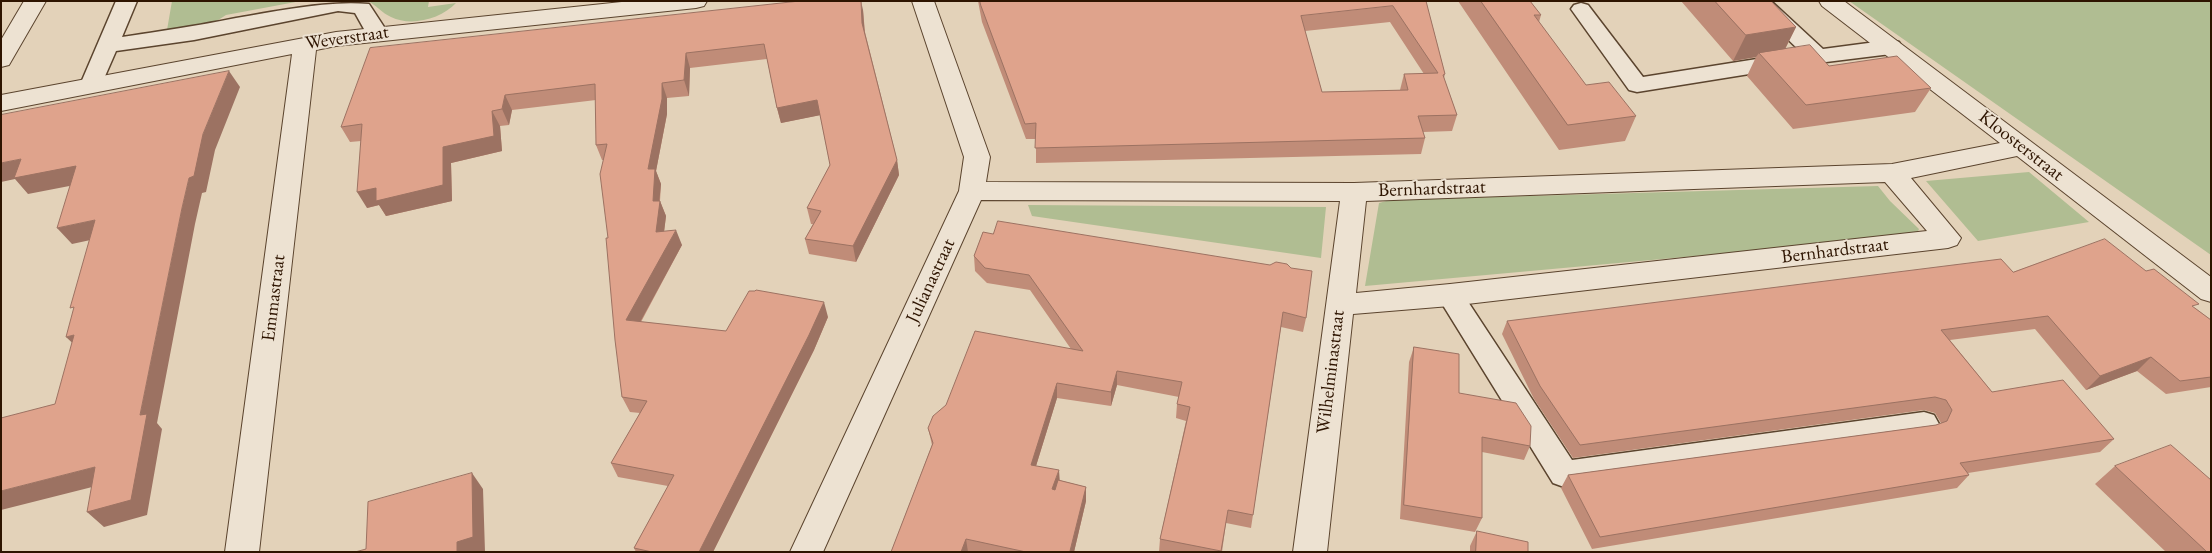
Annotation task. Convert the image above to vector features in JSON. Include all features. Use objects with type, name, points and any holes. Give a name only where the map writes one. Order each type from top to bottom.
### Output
[{"type":"street","points":[[1,60],[34,1]]},
{"type":"street","points":[[464,25],[470,1]]},
{"type":"street","name":"Weverstraat","points":[[1,103],[305,44],[377,33],[696,1]]},
{"type":"street","name":"Julianastraat","points":[[806,552],[972,191],[977,157],[923,1]]},
{"type":"street","name":"Kloosterstraat","points":[[1830,1],[2211,292]]},
{"type":"street","name":"Emmastraat","points":[[242,552],[305,44]]},
{"type":"street","name":"Bernhardstraat","points":[[972,191],[1354,192],[1892,174],[2022,147]]},
{"type":"street","name":"Bernhardstraat","points":[[1339,305],[1450,295],[1948,238],[1892,174]]},
{"type":"street","name":"Wilhelminastraat","points":[[1310,552],[1354,192]]},
{"type":"lane","points":[[91,85],[128,1]]},
{"type":"lane","points":[[1758,1],[1818,56]]},
{"type":"lane","points":[[107,46],[338,5],[362,8],[377,33]]},
{"type":"lane","points":[[1580,9],[1637,85],[1818,56],[1891,47]]},
{"type":"lane","points":[[1450,295],[1564,474],[1924,424]]},
{"type":"green space","points":[[172,1],[301,1],[226,15],[212,24],[175,31],[167,30]]},
{"type":"green space","points":[[368,1],[429,1],[428,7],[456,3],[450,9],[434,17],[425,20],[407,21],[391,17]]},
{"type":"green space","points":[[1849,1],[2211,1],[2211,255]]},
{"type":"green space","points":[[2029,172],[2089,222],[1978,241],[1926,181]]},
{"type":"green space","points":[[1878,186],[1890,201],[1919,229],[1916,236],[1365,286],[1379,203],[1390,200]]},
{"type":"green space","points":[[1028,205],[1326,207],[1321,258],[1032,216]]},
{"type":"building","points":[[800,1],[861,1],[862,23],[897,160],[853,246],[805,239],[821,211],[807,208],[830,165],[817,100],[777,108],[764,44],[686,53],[684,80],[662,83],[662,99],[648,169],[655,169],[653,201],[660,201],[656,232],[676,230],[626,320],[726,331],[749,291],[756,290],[824,302],[699,552],[652,552],[634,548],[674,475],[611,463],[647,401],[622,397],[606,238],[608,238],[600,174],[607,144],[596,145],[595,84],[505,95],[502,109],[492,111],[494,136],[443,147],[443,185],[376,201],[376,188],[357,192],[362,124],[341,127],[370,48]]},
{"type":"building","points":[[980,1],[1426,1],[1445,74],[1443,75],[1457,115],[1418,116],[1425,138],[1035,148],[1036,123],[1025,124]],"holes":[[[1393,6],[1438,73],[1404,74],[1408,90],[1322,92],[1301,16]]]},
{"type":"building","points":[[1481,1],[1530,1],[1541,15],[1534,15],[1586,85],[1609,82],[1636,116],[1568,125]]},
{"type":"building","points":[[1715,1],[1771,1],[1796,27],[1746,35]]},
{"type":"building","points":[[1810,45],[1829,66],[1897,56],[1931,88],[1806,105],[1759,53]]},
{"type":"building","points":[[229,71],[203,134],[194,176],[189,178],[182,208],[140,415],[147,414],[131,500],[87,512],[95,467],[1,491],[1,418],[55,404],[74,335],[66,337],[74,307],[70,308],[95,220],[57,228],[76,166],[14,178],[21,159],[1,163],[1,115]]},
{"type":"building","points":[[998,221],[1270,265],[1276,262],[1287,264],[1291,268],[1312,271],[1306,318],[1283,312],[1253,515],[1228,510],[1221,551],[1160,539],[1190,407],[1177,404],[1182,382],[1117,371],[1111,392],[1057,383],[1031,465],[1059,470],[1052,489],[1055,490],[1058,480],[1086,487],[1070,551],[1074,552],[1026,552],[966,539],[961,552],[891,552],[933,443],[928,428],[933,416],[946,405],[975,331],[1083,351],[1029,275],[985,268],[974,256],[983,232],[993,234]]},
{"type":"building","points":[[2105,239],[2146,271],[2154,269],[2199,304],[2192,306],[2211,320],[2211,377],[2180,381],[2151,357],[2100,376],[2048,316],[1941,330],[1992,392],[2063,380],[2114,439],[1960,463],[1969,475],[1600,537],[1568,475],[1936,425],[1947,421],[1952,410],[1946,400],[1935,397],[1580,445],[1540,386],[1507,321],[2001,259],[2013,272]]},
{"type":"building","points":[[1414,347],[1459,354],[1459,393],[1516,403],[1531,426],[1530,446],[1482,437],[1482,518],[1404,505]]},
{"type":"building","points":[[2171,445],[2211,480],[2211,552],[2207,552],[2115,466]]},
{"type":"building","points":[[472,473],[473,537],[457,542],[457,552],[355,552],[366,549],[368,502]]},
{"type":"building","points":[[1477,531],[1528,542],[1528,552],[1476,552]]}]
